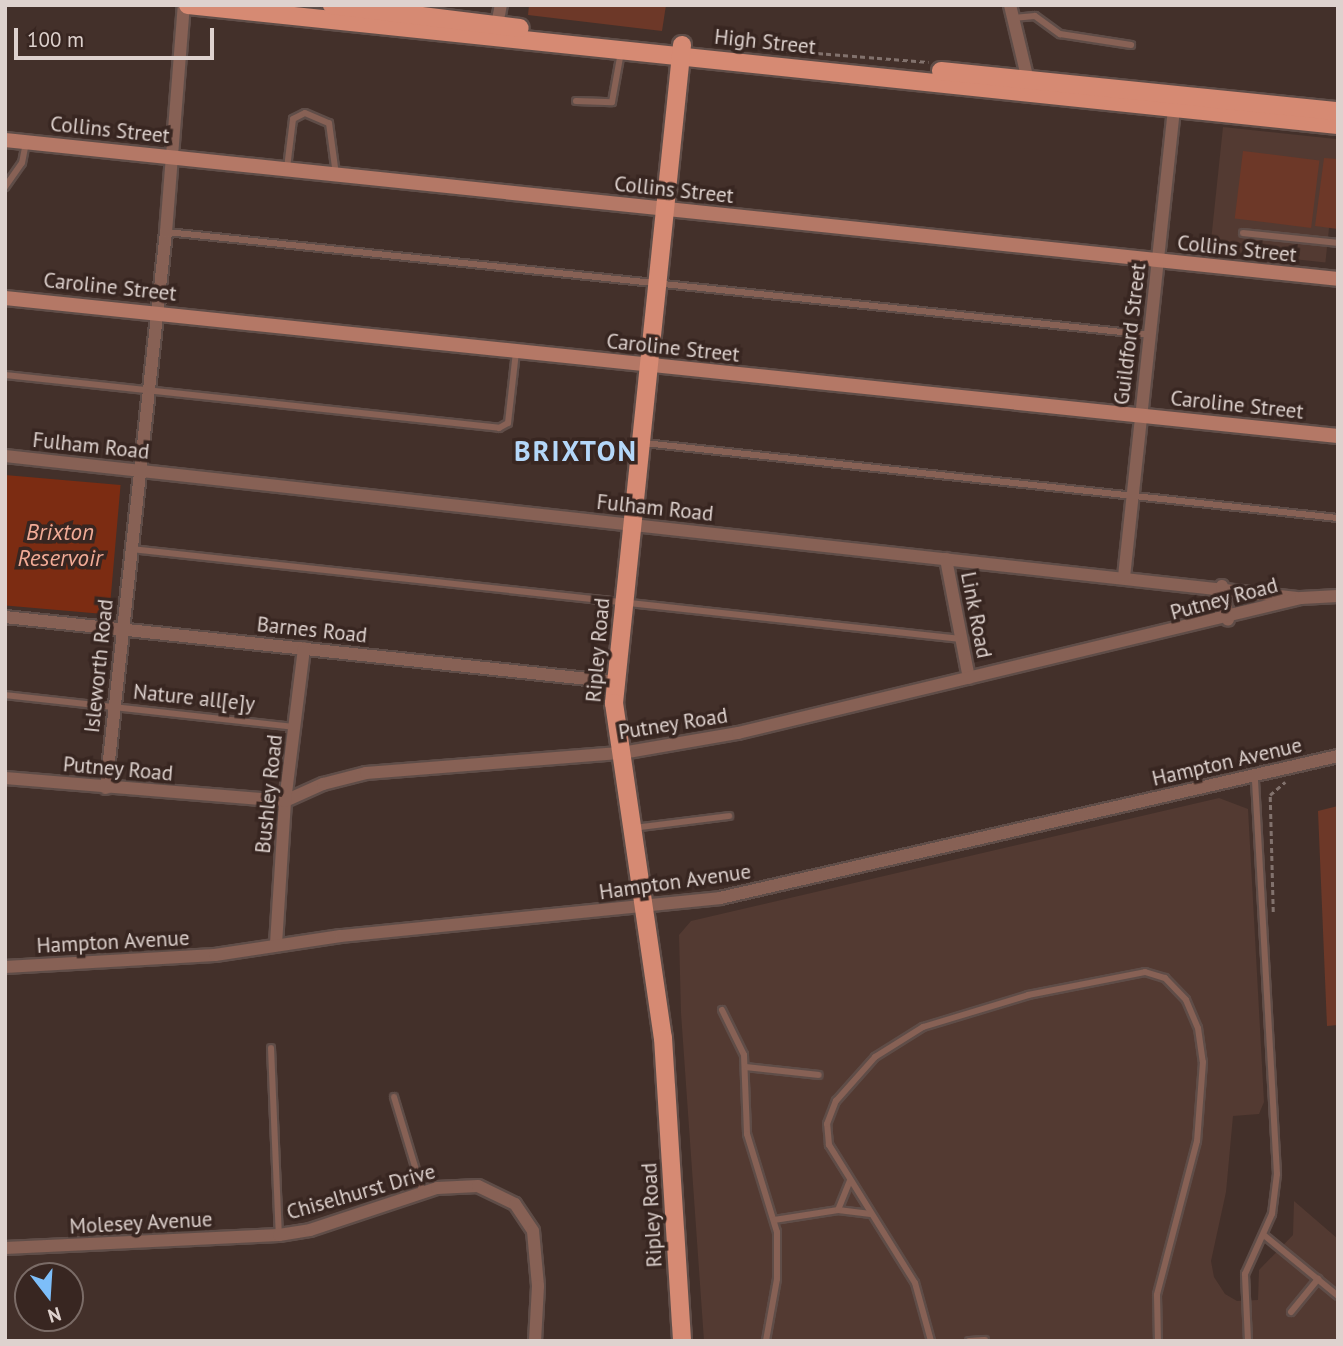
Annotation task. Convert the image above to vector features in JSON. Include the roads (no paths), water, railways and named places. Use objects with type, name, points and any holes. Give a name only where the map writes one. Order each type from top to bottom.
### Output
[{"type":"main road","name":"High Street","points":[[186,5],[621,50],[681,51]]},
{"type":"main road","name":"High Street","points":[[332,5],[681,51],[1175,102],[1338,125]]},
{"type":"main road","name":"Ripley Road","points":[[681,51],[651,367],[615,682],[615,716],[666,1062],[682,1341]]},
{"type":"main road","name":"High Street","points":[[1175,102],[1338,111]]},
{"type":"street","name":"Isleworth Road","points":[[106,788],[166,232],[186,5]]},
{"type":"street","points":[[497,25],[502,5]]},
{"type":"street","points":[[1011,11],[1029,86]]},
{"type":"street","name":"Guildford Street","points":[[1124,577],[1139,416],[1175,102]]},
{"type":"street","name":"Collins Street","points":[[5,140],[1338,279]]},
{"type":"street","name":"Caroline Street","points":[[5,298],[651,367],[1338,436]]},
{"type":"street","name":"Fulham Road","points":[[5,456],[946,559],[1222,586],[1301,598]]},
{"type":"street","name":"Link Road","points":[[946,559],[970,678]]},
{"type":"street","points":[[1222,586],[1228,619]]},
{"type":"street","name":"Putney Road","points":[[5,778],[285,801],[323,784],[366,773],[622,753],[738,733],[1228,619],[1301,598],[1338,596]]},
{"type":"street","name":"Barnes Road","points":[[5,617],[615,682]]},
{"type":"street","name":"Bushley Road","points":[[276,944],[285,801],[304,648]]},
{"type":"street","name":"Hampton Avenue","points":[[5,967],[189,958],[276,944],[643,907],[770,888],[1338,756]]},
{"type":"street","name":"Chiselhurst Drive","points":[[279,1236],[458,1184],[494,1191],[523,1213],[536,1242],[535,1341]]},
{"type":"street","name":"Molesey Avenue","points":[[5,1248],[279,1236]]},
{"type":"lane","points":[[1011,11],[1035,16],[1060,33],[1131,45]]},
{"type":"lane","points":[[576,101],[612,102],[621,50]]},
{"type":"lane","points":[[287,170],[292,119],[305,113],[329,123],[336,175]]},
{"type":"lane","points":[[5,187],[22,163],[26,142]]},
{"type":"lane","points":[[166,232],[657,287],[1150,335]]},
{"type":"lane","points":[[1243,233],[1338,243]]},
{"type":"lane","points":[[5,375],[503,427],[508,419],[516,352]]},
{"type":"lane","points":[[642,442],[1338,518]]},
{"type":"lane","points":[[131,549],[624,600],[961,639]]},
{"type":"lane","name":"Nature all[e]y","points":[[5,695],[295,727]]},
{"type":"lane","points":[[1248,1341],[1245,1274],[1265,1236],[1277,1174],[1255,776]]},
{"type":"lane","points":[[631,828],[729,816]]},
{"type":"lane","points":[[931,1341],[915,1283],[829,1145],[830,1114],[844,1088],[892,1044],[923,1027],[1028,995],[1130,973],[1156,973],[1166,978],[1186,1000],[1198,1028],[1203,1094],[1197,1141],[1159,1283],[1158,1341]]},
{"type":"lane","points":[[722,1010],[746,1067],[747,1134],[774,1220],[777,1279],[766,1341]]},
{"type":"lane","points":[[271,1048],[279,1236]]},
{"type":"lane","points":[[746,1067],[818,1075]]},
{"type":"lane","points":[[394,1097],[423,1194]]},
{"type":"lane","points":[[838,1209],[850,1181]]},
{"type":"lane","points":[[774,1220],[838,1209],[871,1214]]},
{"type":"lane","points":[[1265,1236],[1338,1296]]},
{"type":"lane","points":[[1291,1312],[1318,1279]]},
{"type":"lane","points":[[969,1341],[984,1340]]},
{"type":"water","name":"Brixton Reservoir","points":[[5,475],[121,485],[109,615],[5,605]]},
{"type":"district","name":"BRIXTON","points":[[576,451]]}]
